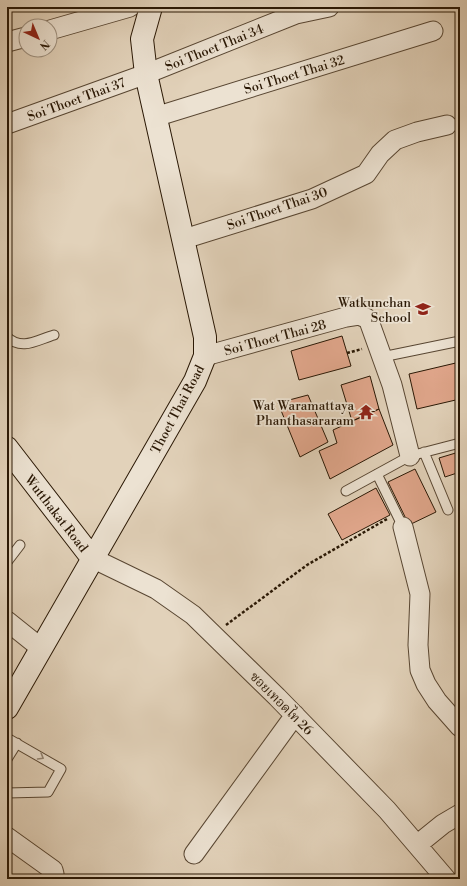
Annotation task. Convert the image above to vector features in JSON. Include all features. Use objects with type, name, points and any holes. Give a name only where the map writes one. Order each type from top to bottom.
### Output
[{"type":"main road","name":"Thoet Thai Road","points":[[7,708],[195,381],[205,356],[205,337],[146,74],[142,40],[151,7]]},
{"type":"main road","name":"Wutthakat Road","points":[[7,448],[92,558]]},
{"type":"street","points":[[58,28],[130,7]]},
{"type":"street","name":"Soi Thoet Thai 34","points":[[146,74],[296,14],[329,7]]},
{"type":"street","name":"Soi Thoet Thai 32","points":[[155,117],[434,31]]},
{"type":"street","points":[[7,42],[18,39]]},
{"type":"street","name":"Soi Thoet Thai 37","points":[[7,124],[146,74]]},
{"type":"street","name":"Soi Thoet Thai 30","points":[[184,239],[312,200],[366,174],[380,154],[395,140],[417,132],[447,125]]},
{"type":"street","name":"Soi Thoet Thai 28","points":[[205,356],[233,347],[359,315],[366,318],[382,357],[417,454]]},
{"type":"street","points":[[400,520],[420,594],[418,645],[420,670],[426,684],[460,727]]},
{"type":"street","name":"ซอยเทอดไท 26","points":[[92,558],[156,589],[193,615],[295,715],[387,810],[446,879]]},
{"type":"street","points":[[7,621],[42,649]]},
{"type":"street","points":[[194,854],[295,715]]},
{"type":"street","points":[[417,845],[443,824],[460,814]]},
{"type":"street","points":[[7,837],[53,870],[54,874],[51,879]]},
{"type":"lane","points":[[7,337],[13,343],[22,345],[54,335]]},
{"type":"lane","points":[[382,357],[460,340]]},
{"type":"lane","points":[[346,491],[417,454],[460,443]]},
{"type":"lane","points":[[417,454],[448,510]]},
{"type":"lane","points":[[377,474],[400,520]]},
{"type":"lane","points":[[7,562],[20,545]]},
{"type":"lane","points":[[7,738],[61,769],[48,792],[7,793]]},
{"type":"lane","points":[[7,759],[17,743]]},
{"type":"path","points":[[213,634],[307,565],[400,520]]},
{"type":"building","points":[[342,336],[351,366],[299,380],[291,351]]},
{"type":"building","points":[[460,362],[460,399],[417,409],[409,374]]},
{"type":"building","points":[[370,376],[379,409],[352,421],[341,385]]},
{"type":"building","points":[[308,395],[328,442],[300,457],[278,403]]},
{"type":"building","points":[[379,409],[393,445],[330,479],[319,451],[337,443],[333,430]]},
{"type":"building","points":[[459,452],[460,472],[445,477],[439,458]]},
{"type":"building","points":[[415,469],[436,512],[409,525],[388,482]]},
{"type":"building","points":[[376,488],[390,515],[342,540],[328,514]]},
{"type":"place","name":"Watkunchan School","points":[[423,309]]},
{"type":"place","name":"Wat Waramattaya Phanthasararam","points":[[366,412]]}]
